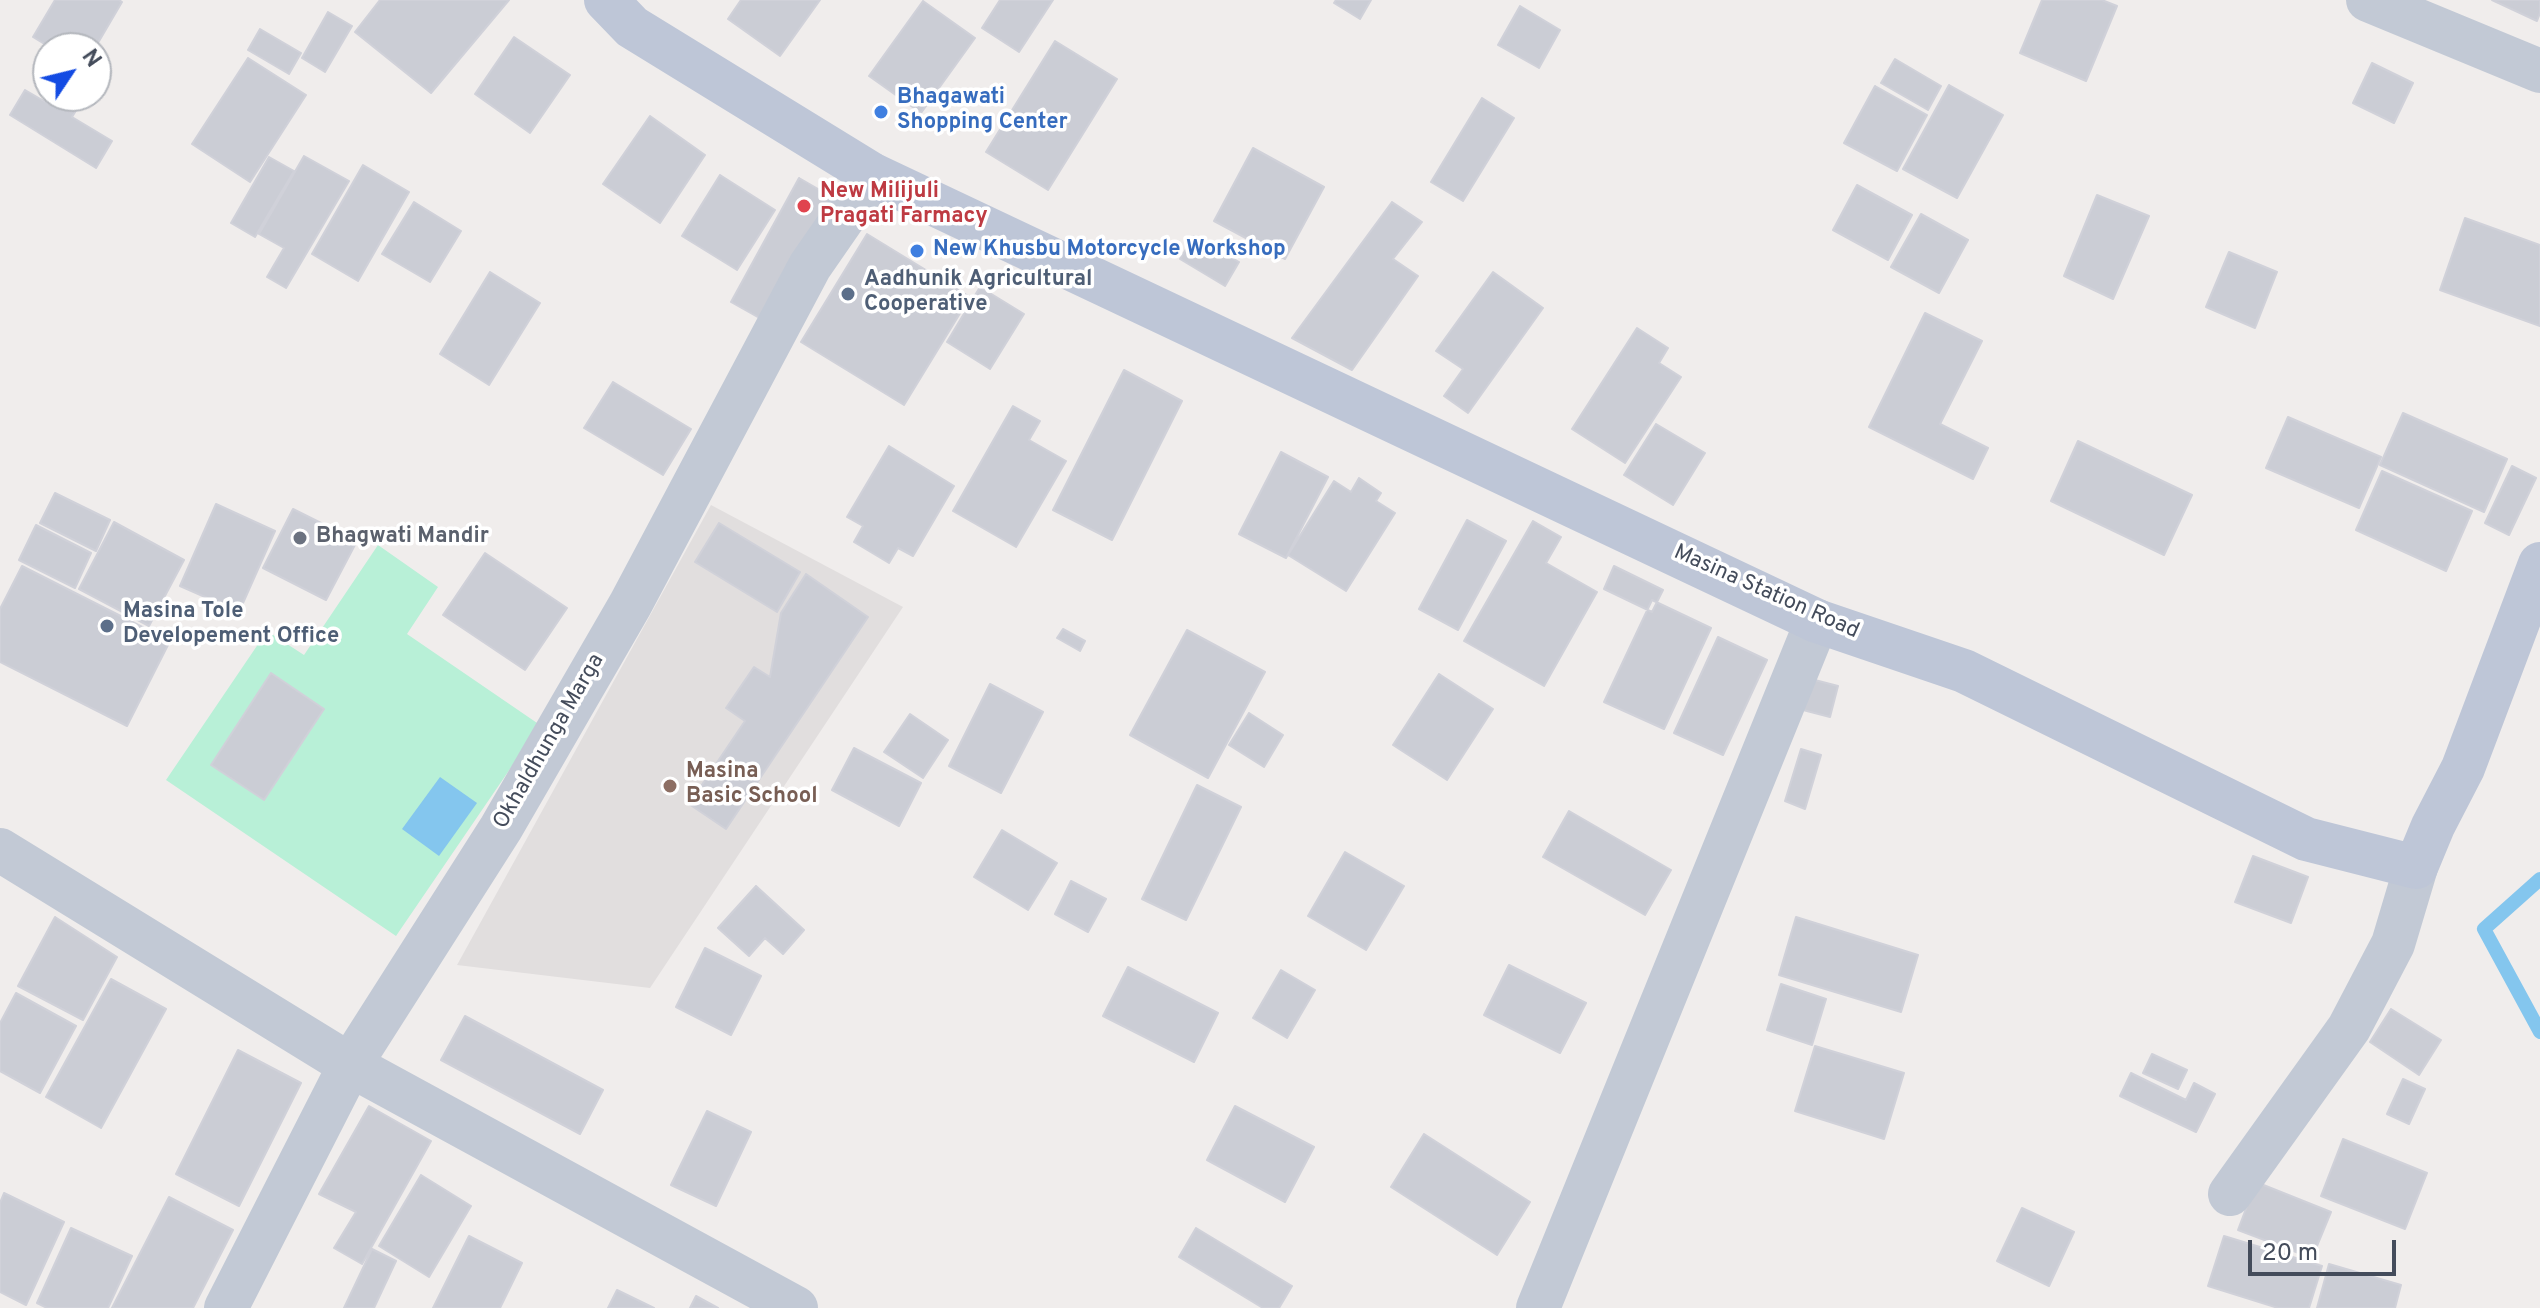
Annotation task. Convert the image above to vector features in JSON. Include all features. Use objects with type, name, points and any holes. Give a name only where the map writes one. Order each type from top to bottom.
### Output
[{"type":"street","name":"Masina Station Road","points":[[606,0],[632,27],[873,175],[1817,621],[1964,671],[2306,839],[2416,867]]},
{"type":"street","points":[[2368,0],[2540,71]]},
{"type":"street","name":"Okhaldhunga Marga","points":[[226,1308],[350,1065],[501,828],[630,605],[810,266],[873,175]]},
{"type":"street","points":[[2230,1194],[2349,1028],[2393,944],[2416,867],[2463,768],[2540,564]]},
{"type":"street","points":[[1538,1308],[1817,621]]},
{"type":"street","points":[[0,850],[350,1065],[796,1308]]},
{"type":"shaded area","name":"Masina Basic School","points":[[711,505],[903,607],[650,988],[457,965]]},
{"type":"green space","points":[[378,545],[438,587],[407,634],[540,725],[396,936],[166,780],[267,631],[304,655]]},
{"type":"water","points":[[440,777],[477,803],[439,856],[402,829]]},
{"type":"building","points":[[55,0],[122,2],[104,32],[36,32]]},
{"type":"building","points":[[380,0],[509,0],[431,93],[355,32]]},
{"type":"building","points":[[741,0],[820,0],[780,56],[728,19]]},
{"type":"building","points":[[1000,0],[1053,0],[1019,52],[982,28]]},
{"type":"building","points":[[1336,0],[1371,0],[1360,19],[1334,3]]},
{"type":"building","points":[[2042,0],[2102,0],[2117,6],[2086,81],[2020,53]]},
{"type":"building","points":[[2492,0],[2540,0],[2540,13],[2537,21]]},
{"type":"building","points":[[923,1],[975,38],[921,113],[869,76]]},
{"type":"building","points":[[1520,6],[1560,30],[1539,68],[1498,45]]},
{"type":"building","points":[[328,12],[352,26],[325,72],[302,58]]},
{"type":"building","points":[[260,29],[301,53],[289,74],[248,50]]},
{"type":"building","points":[[514,37],[570,75],[530,133],[475,94]]},
{"type":"building","points":[[1055,41],[1117,79],[1048,190],[986,152]]},
{"type":"building","points":[[248,58],[306,95],[250,182],[192,144]]},
{"type":"building","points":[[1895,59],[1941,86],[1928,110],[1881,83]]},
{"type":"building","points":[[2372,63],[2413,83],[2394,123],[2353,103]]},
{"type":"building","points":[[1949,85],[2003,115],[1957,198],[1903,169]]},
{"type":"building","points":[[1875,86],[1927,115],[1897,171],[1844,143]]},
{"type":"building","points":[[25,90],[32,94],[32,112],[75,112],[72,117],[112,141],[96,168],[10,115]]},
{"type":"building","points":[[1482,98],[1514,118],[1463,201],[1431,182]]},
{"type":"building","points":[[650,116],[705,155],[660,223],[603,184]]},
{"type":"building","points":[[1253,148],[1324,187],[1285,259],[1214,221]]},
{"type":"building","points":[[304,156],[349,181],[286,288],[267,277],[284,248],[259,234]]},
{"type":"building","points":[[269,157],[294,171],[255,237],[231,223]]},
{"type":"building","points":[[363,165],[409,192],[358,281],[312,254]]},
{"type":"building","points":[[720,175],[775,210],[737,270],[682,236]]},
{"type":"building","points":[[799,178],[832,197],[763,320],[731,302]]},
{"type":"building","points":[[1857,185],[1912,215],[1888,260],[1833,230]]},
{"type":"building","points":[[2097,195],[2149,216],[2113,299],[2064,276]]},
{"type":"building","points":[[414,202],[461,231],[430,282],[382,254]]},
{"type":"building","points":[[1392,202],[1422,222],[1393,259],[1418,276],[1352,370],[1292,338]]},
{"type":"building","points":[[1921,214],[1968,240],[1939,293],[1891,267]]},
{"type":"building","points":[[2465,218],[2540,245],[2540,326],[2440,290]]},
{"type":"building","points":[[867,234],[970,297],[904,405],[801,342]]},
{"type":"building","points":[[1194,236],[1239,262],[1225,286],[1180,259]]},
{"type":"building","points":[[2229,252],[2277,272],[2255,328],[2206,307]]},
{"type":"building","points":[[490,272],[540,303],[489,385],[440,354]]},
{"type":"building","points":[[1493,272],[1543,308],[1468,413],[1444,396],[1463,369],[1436,351]]},
{"type":"building","points":[[980,287],[1024,314],[990,369],[947,342]]},
{"type":"building","points":[[1925,313],[1982,341],[1940,424],[1988,448],[1973,479],[1869,427]]},
{"type":"building","points":[[1637,328],[1668,348],[1659,363],[1681,377],[1625,463],[1572,429]]},
{"type":"building","points":[[1124,370],[1182,401],[1112,540],[1053,510]]},
{"type":"building","points":[[613,382],[691,429],[663,475],[584,428]]},
{"type":"building","points":[[1013,406],[1040,421],[1029,440],[1066,461],[1016,547],[953,511]]},
{"type":"building","points":[[2403,413],[2507,459],[2484,512],[2380,465]]},
{"type":"building","points":[[2288,417],[2381,457],[2359,508],[2266,468]]},
{"type":"building","points":[[1656,424],[1705,453],[1673,505],[1624,475]]},
{"type":"building","points":[[2078,441],[2192,495],[2164,555],[2051,501]]},
{"type":"building","points":[[889,446],[954,486],[913,556],[898,548],[889,563],[854,542],[863,526],[847,517]]},
{"type":"building","points":[[1281,452],[1328,477],[1286,558],[1239,534]]},
{"type":"building","points":[[2512,466],[2536,478],[2509,535],[2485,523]]},
{"type":"building","points":[[2382,471],[2472,511],[2446,571],[2356,530]]},
{"type":"building","points":[[1359,478],[1381,493],[1376,501],[1395,513],[1346,591],[1288,555],[1334,481],[1351,492]]},
{"type":"building","points":[[55,493],[110,520],[96,551],[40,523]]},
{"type":"building","points":[[216,504],[275,531],[239,612],[180,586]]},
{"type":"building","points":[[293,509],[357,541],[326,600],[263,568]]},
{"type":"building","points":[[1467,520],[1506,541],[1458,630],[1419,609]]},
{"type":"building","points":[[1533,521],[1561,537],[1546,563],[1597,592],[1544,686],[1464,641]]},
{"type":"building","points":[[114,522],[184,560],[149,626],[79,589]]},
{"type":"building","points":[[719,523],[800,572],[777,612],[695,562]]},
{"type":"building","points":[[36,525],[91,553],[75,588],[19,560]]},
{"type":"building","points":[[485,553],[567,608],[525,670],[443,615]]},
{"type":"building","points":[[22,566],[170,641],[127,726],[0,662],[0,609]]},
{"type":"building","points":[[1614,566],[1663,590],[1652,612],[1604,589]]},
{"type":"building","points":[[806,574],[868,617],[726,829],[689,804],[745,721],[726,708],[754,667],[770,677],[781,613]]},
{"type":"building","points":[[1652,600],[1711,628],[1664,729],[1604,702]]},
{"type":"building","points":[[1063,629],[1085,641],[1080,651],[1057,638]]},
{"type":"building","points":[[1187,630],[1265,672],[1208,778],[1130,735]]},
{"type":"building","points":[[1718,637],[1767,660],[1723,755],[1674,733]]},
{"type":"building","points":[[271,673],[324,709],[264,800],[211,765]]},
{"type":"building","points":[[1439,674],[1493,709],[1447,780],[1393,745]]},
{"type":"building","points":[[1811,679],[1838,686],[1830,717],[1803,710]]},
{"type":"building","points":[[990,684],[1043,712],[1001,793],[949,766]]},
{"type":"building","points":[[1249,713],[1283,735],[1264,767],[1229,745]]},
{"type":"building","points":[[910,714],[948,740],[923,778],[884,752]]},
{"type":"building","points":[[854,748],[921,783],[899,826],[832,790]]},
{"type":"building","points":[[1801,749],[1821,755],[1805,809],[1785,801]]},
{"type":"building","points":[[1197,785],[1241,807],[1186,920],[1142,899]]},
{"type":"building","points":[[1569,811],[1671,870],[1645,915],[1543,857]]},
{"type":"building","points":[[1002,830],[1057,863],[1028,910],[974,877]]},
{"type":"building","points":[[1345,852],[1404,886],[1366,950],[1308,916]]},
{"type":"building","points":[[2253,856],[2308,877],[2291,923],[2235,902]]},
{"type":"building","points":[[1071,881],[1106,899],[1088,932],[1055,914]]},
{"type":"building","points":[[756,886],[804,930],[783,954],[765,938],[749,956],[718,928]]},
{"type":"building","points":[[55,917],[117,957],[83,1020],[18,986]]},
{"type":"building","points":[[1796,917],[1918,955],[1901,1012],[1779,975]]},
{"type":"building","points":[[705,948],[761,976],[731,1035],[676,1007]]},
{"type":"building","points":[[1509,965],[1586,1003],[1560,1053],[1484,1015]]},
{"type":"building","points":[[1128,967],[1218,1013],[1194,1062],[1103,1016]]},
{"type":"building","points":[[1281,970],[1315,990],[1287,1038],[1253,1018]]},
{"type":"building","points":[[111,979],[166,1009],[101,1128],[46,1097]]},
{"type":"building","points":[[1781,984],[1826,999],[1812,1045],[1767,1030]]},
{"type":"building","points":[[16,993],[76,1026],[40,1093],[0,1071],[0,1023]]},
{"type":"building","points":[[2391,1009],[2441,1040],[2419,1075],[2370,1042]]},
{"type":"building","points":[[465,1016],[603,1090],[580,1134],[441,1060]]},
{"type":"building","points":[[1815,1046],[1904,1073],[1884,1139],[1795,1111]]},
{"type":"building","points":[[238,1050],[301,1083],[239,1206],[176,1174]]},
{"type":"building","points":[[2152,1054],[2187,1070],[2178,1089],[2143,1073]]},
{"type":"building","points":[[2131,1073],[2186,1100],[2194,1083],[2215,1094],[2196,1132],[2120,1096]]},
{"type":"building","points":[[2403,1079],[2425,1089],[2409,1124],[2387,1114]]},
{"type":"building","points":[[369,1106],[431,1141],[362,1264],[334,1248],[356,1212],[319,1194]]},
{"type":"building","points":[[1235,1106],[1314,1147],[1285,1202],[1207,1160]]},
{"type":"building","points":[[707,1111],[751,1132],[716,1206],[671,1185]]},
{"type":"building","points":[[1424,1134],[1530,1202],[1497,1255],[1391,1187]]},
{"type":"building","points":[[2343,1139],[2427,1173],[2405,1229],[2321,1196]]},
{"type":"building","points":[[421,1175],[471,1206],[429,1277],[379,1246]]},
{"type":"building","points":[[2256,1182],[2331,1212],[2312,1258],[2238,1230]]},
{"type":"building","points":[[4,1193],[64,1222],[26,1305],[0,1292],[0,1203]]},
{"type":"building","points":[[169,1197],[233,1230],[193,1308],[112,1308]]},
{"type":"building","points":[[2022,1208],[2074,1232],[2049,1286],[1997,1261]]},
{"type":"building","points":[[71,1228],[132,1256],[108,1308],[47,1308],[37,1303]]},
{"type":"building","points":[[1196,1228],[1292,1286],[1279,1308],[1263,1308],[1179,1257]]},
{"type":"building","points":[[469,1236],[522,1263],[500,1308],[433,1308]]},
{"type":"building","points":[[2224,1236],[2322,1266],[2309,1308],[2278,1308],[2208,1286]]},
{"type":"building","points":[[372,1249],[396,1261],[374,1308],[344,1308]]},
{"type":"building","points":[[2329,1264],[2401,1285],[2395,1308],[2317,1308]]},
{"type":"building","points":[[617,1290],[654,1308],[608,1308]]},
{"type":"building","points":[[696,1296],[718,1308],[690,1308]]},
{"type":"waterway","points":[[2540,879],[2484,929],[2540,1032]]},
{"type":"place","name":"Bhagawati Shopping Center","points":[[881,112]]},
{"type":"place","name":"New Milijuli Pragati Farmacy","points":[[804,206]]},
{"type":"place","name":"New Khusbu Motorcycle Workshop","points":[[917,251]]},
{"type":"place","name":"Aadhunik Agricultural Cooperative","points":[[848,294]]},
{"type":"place","name":"Bhagwati Mandir","points":[[300,538]]},
{"type":"place","name":"Masina Tole Developement Office","points":[[107,626]]},
{"type":"place","name":"Masina Basic School","points":[[670,786]]}]
